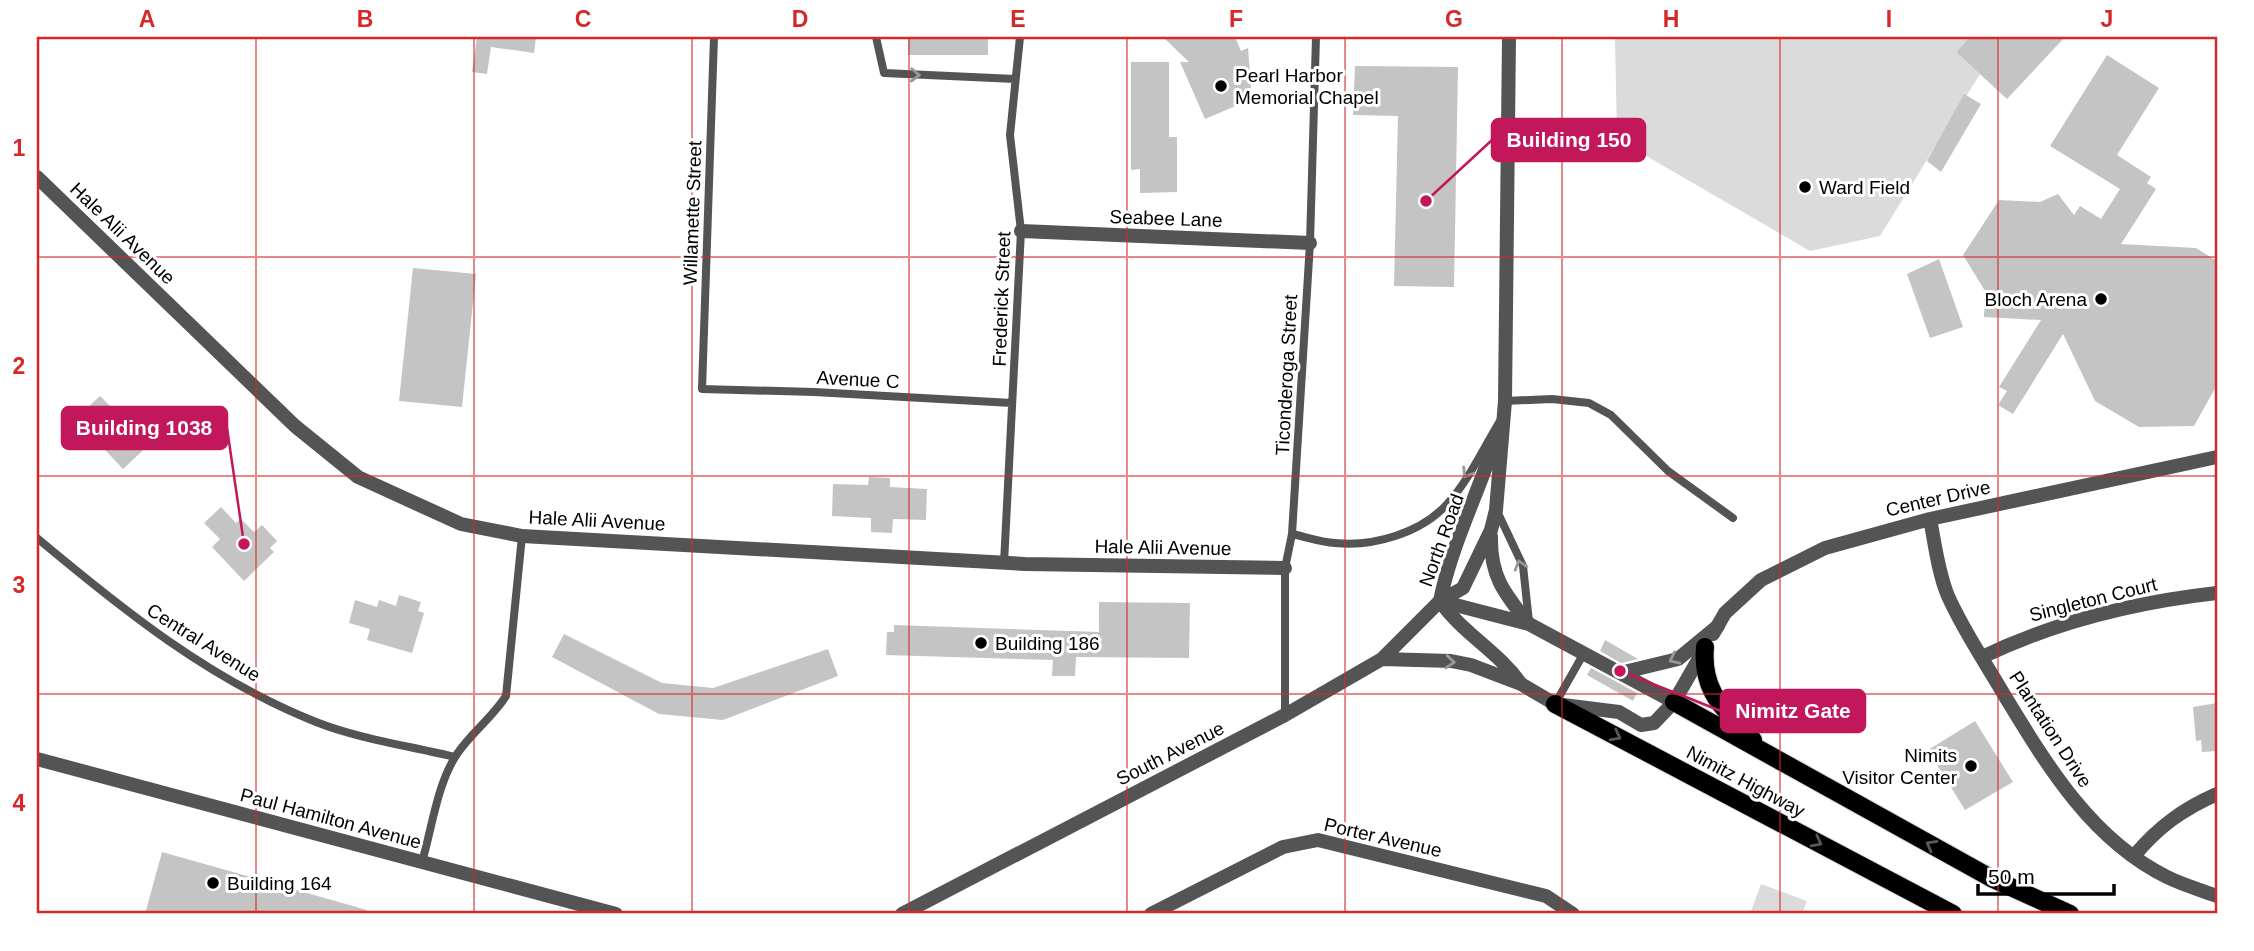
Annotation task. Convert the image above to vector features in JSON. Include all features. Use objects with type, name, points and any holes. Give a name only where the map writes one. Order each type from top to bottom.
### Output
[{"type":"main road","points":[[1705,647],[1704,662],[1711,695],[1765,753]]},
{"type":"main road","name":"Nimitz Highway","points":[[1674,702],[1991,878],[2070,914]]},
{"type":"main road","name":"Nimitz Highway","points":[[1555,704],[1953,914]]},
{"type":"street","name":"North Road","points":[[1440,601],[1463,588],[1491,530],[1496,510],[1504,408],[1509,37]]},
{"type":"street","name":"Hale Alii Avenue","points":[[37,177],[295,426],[358,477],[461,524],[522,536],[1004,563],[1285,568]]},
{"type":"street","name":"Seabee Lane","points":[[1021,231],[1310,243]]},
{"type":"street","name":"North Road","points":[[1440,601],[1446,572],[1476,500],[1504,408]]},
{"type":"street","name":"Center Drive","points":[[1674,702],[1725,613],[1761,580],[1796,563],[1855,538],[1930,519],[2217,457]]},
{"type":"street","name":"Plantation Drive","points":[[1930,519],[1948,595],[2045,761],[2073,800],[2104,832],[2134,856],[2167,877],[2217,896]]},
{"type":"street","points":[[1491,530],[1490,561],[1499,584],[1529,624]]},
{"type":"street","name":"Singleton Court","points":[[1982,657],[2029,634],[2097,615],[2217,593]]},
{"type":"street","points":[[1440,601],[1529,624],[1674,702],[1654,723],[1641,725],[1619,712],[1555,704]]},
{"type":"street","points":[[1440,601],[1455,623],[1506,662],[1521,684]]},
{"type":"street","name":"South Avenue","points":[[902,914],[1285,715],[1382,659],[1440,601]]},
{"type":"street","points":[[1620,673],[1678,659],[1717,626]]},
{"type":"street","points":[[1382,659],[1451,661],[1521,684]]},
{"type":"street","name":"Nimitz Highway","points":[[1521,684],[1555,704]]},
{"type":"street","name":"Paul Hamilton Avenue","points":[[37,759],[616,914]]},
{"type":"street","points":[[2134,856],[2156,830],[2175,816],[2217,794]]},
{"type":"street","name":"Porter Avenue","points":[[1151,914],[1283,847],[1318,840],[1546,896],[1573,914]]},
{"type":"lane","name":"Willamette Street","points":[[702,390],[714,37]]},
{"type":"lane","points":[[876,37],[884,73],[1016,79]]},
{"type":"lane","name":"Frederick Street","points":[[1004,563],[1021,231],[1010,135],[1020,37]]},
{"type":"lane","name":"Ticonderoga Street","points":[[1285,715],[1285,568],[1292,534],[1310,243],[1316,37]]},
{"type":"lane","name":"Avenue C","points":[[702,390],[814,392],[1012,403]]},
{"type":"lane","points":[[1292,534],[1334,543],[1355,544],[1376,541],[1415,527],[1448,503],[1504,408],[1552,399],[1589,403],[1611,415],[1668,471],[1733,518]]},
{"type":"lane","points":[[1496,510],[1523,565],[1529,624]]},
{"type":"lane","points":[[422,862],[455,757],[495,714],[506,696],[522,536]]},
{"type":"lane","name":"Central Avenue","points":[[37,538],[167,641],[238,686],[318,723],[455,757]]},
{"type":"lane","points":[[1555,704],[1584,653]]},
{"type":"shaded area","name":"Ward Field","points":[[1615,37],[1970,37],[1956,52],[1980,74],[1880,236],[1810,251],[1617,139]]},
{"type":"shaded area","points":[[1761,884],[1807,901],[1802,914],[1750,914]]},
{"type":"building","points":[[477,37],[536,37],[534,53],[491,47],[487,74],[472,72]]},
{"type":"building","points":[[908,37],[988,37],[988,55],[908,55]]},
{"type":"building","name":"Pearl Harbor Memorial Chapel","points":[[1163,37],[1235,37],[1241,51],[1248,48],[1252,99],[1205,119],[1180,62],[1189,62]]},
{"type":"building","points":[[1970,37],[2065,37],[2007,99],[1956,52]]},
{"type":"building","name":"Bloch Arena","points":[[2107,55],[2159,88],[2117,155],[2151,177],[2147,183],[2156,189],[2121,244],[2196,248],[2217,261],[2217,385],[2194,426],[2139,427],[2095,401],[2063,334],[2013,414],[1998,405],[2007,391],[1999,387],[2041,320],[1984,317],[1985,291],[1963,255],[1999,200],[2040,202],[2058,194],[2074,215],[2080,206],[2101,219],[2120,189],[2050,146]]},
{"type":"building","points":[[1131,62],[1169,62],[1169,137],[1177,137],[1177,192],[1140,193],[1140,169],[1131,170]]},
{"type":"building","points":[[1355,66],[1458,67],[1454,287],[1394,286],[1398,116],[1353,115]]},
{"type":"building","points":[[1964,94],[1981,104],[1941,172],[1927,161]]},
{"type":"building","points":[[1939,259],[1963,327],[1930,338],[1907,274]]},
{"type":"building","points":[[413,268],[476,274],[462,407],[399,401]]},
{"type":"building","points":[[100,396],[116,412],[120,407],[133,421],[141,413],[156,429],[149,436],[153,441],[123,469],[91,435],[99,428],[83,412]]},
{"type":"building","points":[[869,477],[890,478],[890,487],[927,489],[926,520],[893,519],[892,533],[871,532],[871,518],[832,516],[833,484],[868,485]]},
{"type":"building","points":[[221,507],[236,523],[241,519],[254,532],[262,525],[277,541],[270,548],[274,552],[244,581],[212,547],[220,539],[204,523]]},
{"type":"building","points":[[399,595],[421,602],[418,611],[424,613],[412,653],[367,640],[370,629],[349,623],[355,600],[377,607],[379,600],[396,606]]},
{"type":"building","points":[[1099,602],[1190,603],[1189,658],[1076,657],[1075,676],[1052,676],[1053,660],[886,655],[887,632],[894,632],[894,625],[1099,632]]},
{"type":"building","points":[[564,634],[662,683],[713,688],[828,649],[838,676],[723,720],[659,714],[552,657]]},
{"type":"building","points":[[1605,640],[1638,659],[1621,663],[1600,651]]},
{"type":"building","points":[[1591,668],[1637,693],[1633,701],[1587,675]]},
{"type":"building","points":[[2217,703],[2217,751],[2202,752],[2201,740],[2196,741],[2193,707]]},
{"type":"building","name":"Nimits Visitor Center","points":[[1975,721],[2013,782],[1965,810],[1928,750]]},
{"type":"building","name":"Building 164","points":[[162,852],[367,910],[366,914],[145,914]]},
{"type":"place","name":"Pearl Harbor Memorial Chapel","points":[[1221,86]]},
{"type":"place","name":"Ward Field","points":[[1805,187]]},
{"type":"place","name":"Building 150","points":[[1426,201]]},
{"type":"place","name":"Bloch Arena","points":[[2101,299]]},
{"type":"place","name":"Building 1038","points":[[244,544]]},
{"type":"place","name":"Building 186","points":[[981,643]]},
{"type":"place","name":"Nimitz Gate","points":[[1620,671]]},
{"type":"place","name":"Nimits Visitor Center","points":[[1971,766]]},
{"type":"place","name":"Building 164","points":[[213,883]]}]
